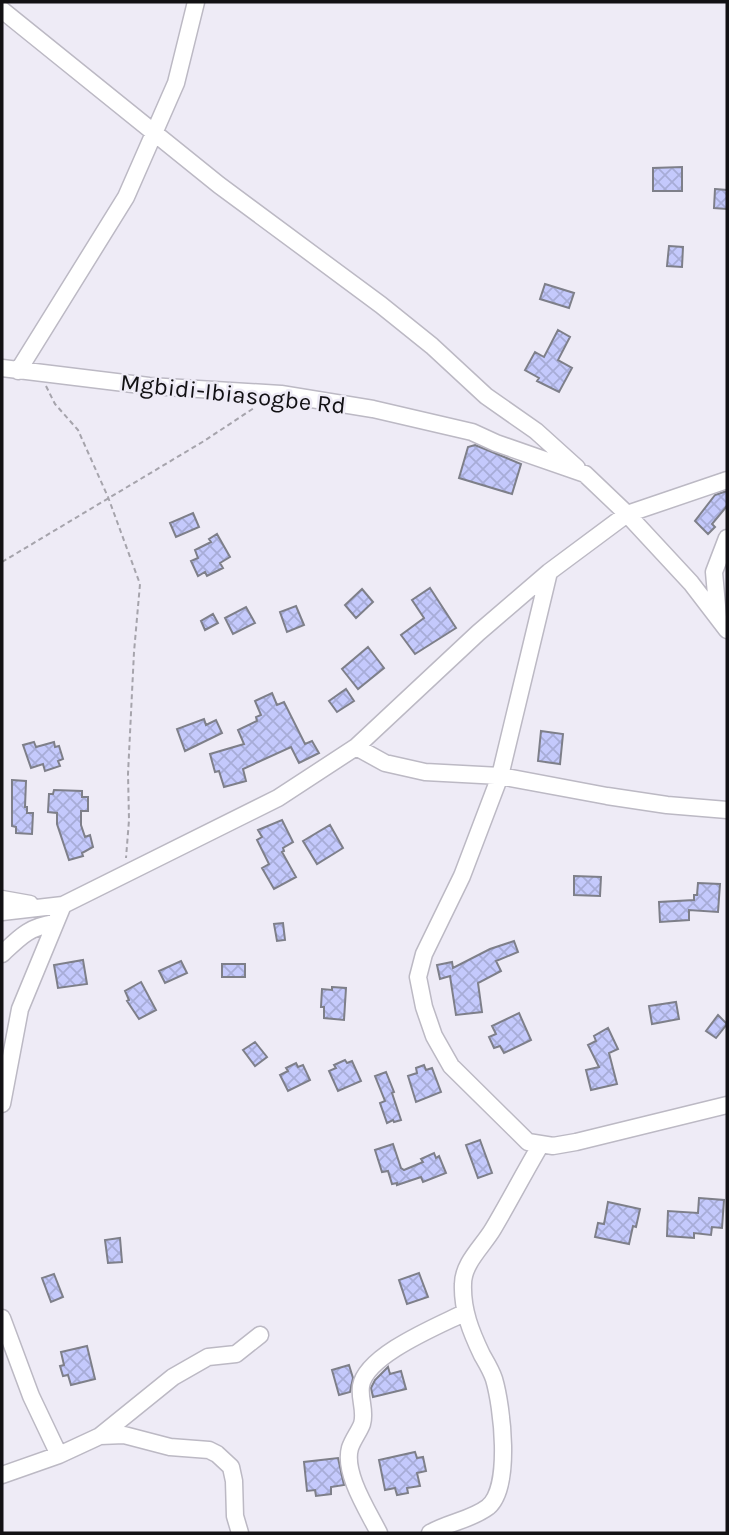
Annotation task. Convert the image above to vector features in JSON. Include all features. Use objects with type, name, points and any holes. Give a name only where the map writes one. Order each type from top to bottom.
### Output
[{"type":"street","points":[[10,369],[126,197],[176,83],[196,2]]},
{"type":"street","points":[[2,10],[241,202],[381,305],[432,346],[486,396],[536,431],[585,474]]},
{"type":"street","name":"Mgbidi-Ibiasogbe Rd","points":[[10,369],[149,386],[281,394],[373,409],[472,432],[585,474],[656,542],[722,623]]},
{"type":"street","points":[[2,912],[62,905],[278,798],[356,747],[549,572],[627,514],[727,480]]},
{"type":"street","points":[[722,623],[714,572],[727,538]]},
{"type":"street","points":[[549,572],[500,776],[462,876],[424,954],[418,977],[424,1007],[434,1035],[451,1066],[528,1142],[540,1146],[576,1142],[727,1105]]},
{"type":"street","points":[[356,747],[385,762],[425,772],[500,776],[667,805],[727,810]]},
{"type":"street","points":[[2,899],[43,907]]},
{"type":"street","points":[[2,1104],[20,1009],[62,905]]},
{"type":"street","points":[[2,954],[35,926],[55,923]]},
{"type":"street","points":[[430,1533],[470,1518],[490,1506],[498,1494],[502,1475],[501,1422],[494,1378],[464,1313],[462,1280],[472,1258],[491,1232],[540,1146]]},
{"type":"street","points":[[379,1533],[355,1486],[350,1464],[349,1451],[362,1424],[364,1412],[361,1385],[375,1363],[398,1347],[464,1313]]},
{"type":"street","points":[[2,1318],[31,1396],[59,1455]]},
{"type":"street","points":[[2,1475],[59,1455],[100,1436],[173,1377],[208,1357],[236,1354],[260,1335]]},
{"type":"street","points":[[100,1436],[124,1436],[170,1447],[209,1450],[217,1454],[231,1467],[235,1516],[240,1533]]},
{"type":"path","points":[[39,373],[55,404],[78,430],[108,497],[140,584],[128,774],[129,820],[125,859],[129,872]]},
{"type":"path","points":[[2,562],[255,407]]},
{"type":"building","points":[[682,167],[682,191],[653,191],[653,168]]},
{"type":"building","points":[[715,189],[727,190],[727,209],[714,208]]},
{"type":"building","points":[[669,246],[683,247],[682,267],[667,266]]},
{"type":"building","points":[[545,284],[574,293],[569,308],[540,299]]},
{"type":"building","points":[[558,330],[570,337],[558,360],[572,368],[559,392],[537,381],[539,378],[525,370],[535,352],[544,357]]},
{"type":"building","points":[[475,445],[521,464],[512,494],[459,478],[468,447]]},
{"type":"building","points":[[727,491],[727,506],[712,524],[715,527],[708,534],[695,521],[715,495]]},
{"type":"building","points":[[193,513],[199,527],[176,537],[170,523]]},
{"type":"building","points":[[217,534],[230,557],[220,563],[223,568],[207,576],[205,572],[198,576],[191,561],[198,558],[195,550],[211,542],[209,539]]},
{"type":"building","points":[[430,588],[456,628],[415,654],[401,635],[424,618],[412,600]]},
{"type":"building","points":[[362,589],[373,602],[356,618],[345,605]]},
{"type":"building","points":[[296,606],[304,625],[287,632],[280,612]]},
{"type":"building","points":[[246,607],[255,623],[233,634],[225,618]]},
{"type":"building","points":[[213,614],[218,623],[205,630],[201,621]]},
{"type":"building","points":[[368,647],[384,668],[358,689],[342,669]]},
{"type":"building","points":[[346,689],[354,701],[337,712],[329,701]]},
{"type":"building","points":[[272,693],[277,705],[284,702],[305,744],[312,741],[319,753],[299,763],[291,747],[243,769],[246,781],[224,787],[219,771],[215,772],[210,754],[244,744],[238,730],[257,721],[256,717],[261,715],[255,701]]},
{"type":"building","points":[[204,719],[206,725],[216,720],[222,733],[185,751],[177,729]]},
{"type":"building","points":[[541,731],[563,734],[560,764],[538,761]]},
{"type":"building","points":[[34,742],[36,747],[54,742],[55,747],[59,746],[63,759],[58,761],[60,766],[45,771],[43,764],[31,768],[23,745]]},
{"type":"building","points":[[12,780],[26,781],[25,807],[27,813],[33,813],[32,834],[16,833],[16,827],[12,826]]},
{"type":"building","points":[[54,790],[82,791],[82,797],[88,797],[88,811],[81,811],[81,825],[85,837],[90,835],[93,847],[82,853],[83,856],[69,860],[57,824],[57,813],[48,812],[49,794],[53,794]]},
{"type":"building","points":[[282,820],[293,842],[283,848],[282,852],[296,877],[274,889],[262,868],[269,864],[257,840],[262,837],[258,830]]},
{"type":"building","points":[[330,825],[343,848],[317,864],[303,841]]},
{"type":"building","points":[[574,876],[601,877],[600,896],[574,895]]},
{"type":"building","points":[[698,883],[720,884],[718,912],[689,910],[689,920],[660,922],[659,902],[694,900]]},
{"type":"building","points":[[283,923],[285,940],[277,941],[274,924]]},
{"type":"building","points":[[514,941],[518,952],[496,961],[501,971],[478,983],[482,1012],[456,1015],[450,976],[440,979],[437,965],[452,962],[453,968],[490,949]]},
{"type":"building","points":[[83,960],[87,984],[58,988],[54,965]]},
{"type":"building","points":[[181,961],[187,973],[165,983],[159,971]]},
{"type":"building","points":[[222,964],[245,964],[245,977],[222,977]]},
{"type":"building","points":[[141,982],[156,1010],[139,1019],[127,1001],[129,1000],[125,991]]},
{"type":"building","points":[[332,987],[346,988],[344,1020],[324,1018],[324,1007],[321,1007],[322,989],[332,990]]},
{"type":"building","points":[[676,1002],[679,1019],[652,1024],[649,1006]]},
{"type":"building","points":[[519,1013],[531,1040],[504,1053],[500,1046],[494,1048],[489,1037],[496,1034],[492,1026]]},
{"type":"building","points":[[718,1015],[727,1024],[716,1038],[706,1031]]},
{"type":"building","points":[[608,1028],[618,1049],[609,1053],[617,1084],[591,1090],[586,1070],[599,1067],[588,1045],[596,1041],[594,1036]]},
{"type":"building","points":[[255,1042],[267,1057],[255,1066],[243,1050]]},
{"type":"building","points":[[345,1060],[347,1063],[352,1061],[361,1081],[338,1091],[329,1071],[336,1068],[334,1065]]},
{"type":"building","points":[[296,1063],[298,1067],[303,1065],[310,1080],[288,1091],[280,1075]]},
{"type":"building","points":[[424,1065],[426,1070],[432,1068],[441,1092],[416,1102],[408,1076],[417,1073],[416,1068]]},
{"type":"building","points":[[386,1072],[401,1120],[387,1123],[380,1103],[385,1101],[375,1076]]},
{"type":"building","points":[[480,1140],[492,1173],[478,1178],[466,1145]]},
{"type":"building","points":[[393,1144],[404,1170],[423,1162],[421,1159],[434,1153],[436,1158],[439,1156],[446,1173],[423,1182],[421,1177],[397,1185],[392,1184],[388,1171],[382,1172],[375,1150]]},
{"type":"building","points":[[699,1198],[724,1200],[722,1228],[712,1227],[711,1235],[694,1233],[694,1238],[667,1236],[668,1211],[698,1213]]},
{"type":"building","points":[[608,1202],[640,1209],[629,1244],[595,1237],[598,1223],[604,1224]]},
{"type":"building","points":[[120,1238],[122,1262],[108,1263],[105,1240]]},
{"type":"building","points":[[419,1273],[428,1297],[407,1304],[399,1280]]},
{"type":"building","points":[[54,1274],[63,1297],[51,1302],[42,1278]]},
{"type":"building","points":[[87,1346],[95,1379],[71,1385],[68,1375],[63,1376],[60,1366],[64,1365],[61,1352]]},
{"type":"building","points":[[349,1365],[353,1378],[350,1392],[339,1395],[332,1370]]},
{"type":"building","points":[[388,1367],[390,1374],[401,1371],[406,1389],[373,1397],[371,1388],[375,1380]]},
{"type":"building","points":[[415,1452],[417,1458],[423,1457],[426,1471],[417,1473],[420,1486],[407,1488],[408,1493],[397,1495],[395,1488],[385,1490],[379,1460]]},
{"type":"building","points":[[338,1458],[344,1485],[331,1487],[331,1494],[316,1496],[315,1490],[307,1491],[304,1462]]}]
